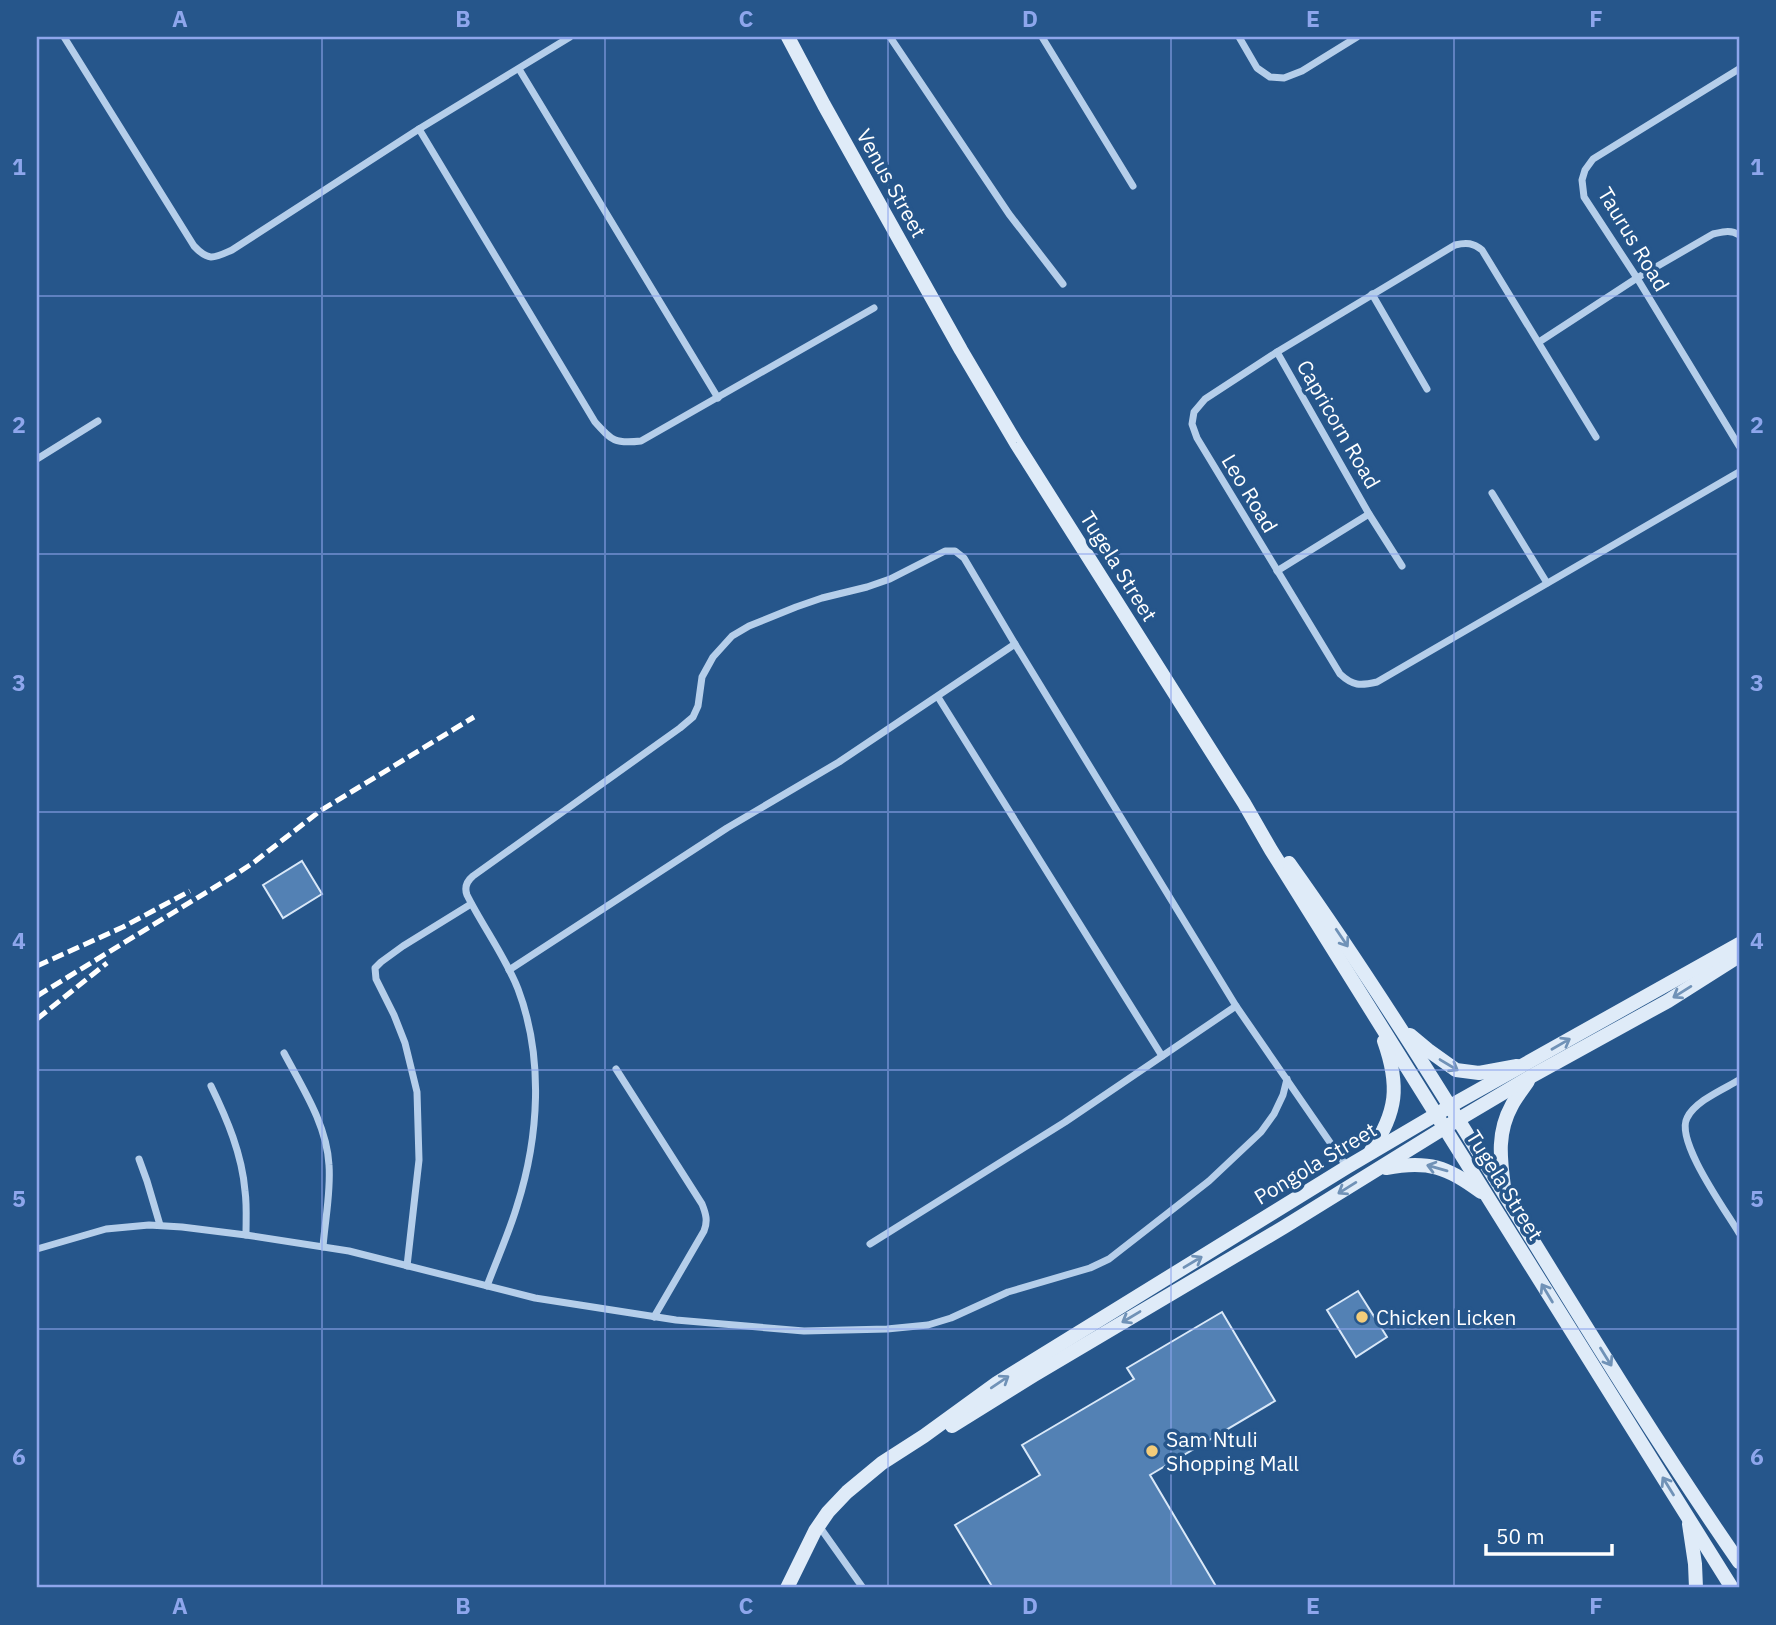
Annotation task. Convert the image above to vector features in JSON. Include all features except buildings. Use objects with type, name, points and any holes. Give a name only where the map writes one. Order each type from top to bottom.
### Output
[{"type":"street","points":[[64,37],[194,246],[202,255],[211,257],[232,250],[419,129],[570,37]]},
{"type":"street","name":"Venus Street","points":[[788,37],[961,350]]},
{"type":"street","points":[[890,37],[1009,214],[1063,284]]},
{"type":"street","points":[[1042,37],[1133,186]]},
{"type":"street","points":[[1238,37],[1257,68],[1270,77],[1284,78],[1302,71],[1357,37]]},
{"type":"street","points":[[519,69],[718,398]]},
{"type":"street","name":"Taurus Road","points":[[1739,69],[1594,159],[1585,170],[1582,180],[1584,197],[1637,278],[1739,446]]},
{"type":"street","points":[[419,129],[595,422],[608,437],[622,443],[641,442],[874,308]]},
{"type":"street","points":[[1539,342],[1637,278],[1713,234],[1734,232],[1739,235]]},
{"type":"street","name":"Leo Road","points":[[1596,437],[1482,250],[1474,243],[1465,242],[1455,245],[1372,294],[1205,399],[1194,412],[1192,424],[1197,438],[1340,674],[1350,684],[1377,682],[1739,472]]},
{"type":"street","points":[[1372,294],[1427,389]]},
{"type":"street","name":"Tugela Street","points":[[961,350],[1016,443],[1244,803],[1270,850],[1688,1520],[1734,1584]]},
{"type":"street","name":"Capricorn Road","points":[[1278,352],[1369,514],[1402,566]]},
{"type":"street","points":[[37,459],[98,421]]},
{"type":"street","points":[[1492,493],[1547,583]]},
{"type":"street","name":"Capricorn Road","points":[[1277,570],[1369,514]]},
{"type":"street","points":[[487,1286],[517,1208],[533,1138],[535,1109],[526,1014],[509,970],[471,904],[465,890],[467,883],[693,717],[698,706],[702,677],[713,657],[732,636],[749,626],[822,598],[890,579],[945,551],[955,551],[964,558],[1236,1006],[1347,1167]]},
{"type":"street","points":[[509,970],[727,828],[839,762],[1015,644]]},
{"type":"street","points":[[938,697],[1162,1056]]},
{"type":"street","name":"Tugela Street","points":[[1244,803],[1340,934],[1460,1119],[1665,1451],[1739,1562]]},
{"type":"street","points":[[407,1266],[419,1160],[417,1092],[405,1043],[376,979],[375,968],[403,946],[471,904]]},
{"type":"street","name":"Pongola Street","points":[[787,1588],[818,1525],[847,1492],[882,1463],[997,1383],[1368,1155],[1440,1122],[1460,1119],[1528,1071],[1739,944]]},
{"type":"street","name":"Pongola Street","points":[[924,1436],[952,1426],[1376,1170],[1440,1122],[1450,1107],[1668,1001],[1739,956]]},
{"type":"street","points":[[870,1244],[1065,1122],[1236,1006]]},
{"type":"street","points":[[1368,1155],[1385,1130],[1392,1110],[1394,1084],[1389,1055],[1377,1020]]},
{"type":"street","points":[[1396,1022],[1428,1051],[1456,1070],[1479,1073],[1528,1071],[1511,1105],[1501,1136],[1499,1154],[1505,1193]]},
{"type":"street","points":[[284,1054],[316,1115],[327,1148],[330,1178],[323,1247]]},
{"type":"street","points":[[616,1069],[702,1204],[707,1218],[704,1231],[654,1317]]},
{"type":"street","points":[[37,1250],[106,1229],[160,1225],[349,1251],[535,1298],[654,1317],[804,1331],[887,1329],[941,1321],[1008,1292],[1090,1268],[1109,1259],[1199,1189],[1261,1132],[1274,1114],[1287,1079]]},
{"type":"street","points":[[1739,1080],[1695,1107],[1685,1120],[1685,1135],[1692,1155],[1739,1233]]},
{"type":"street","points":[[211,1086],[240,1162],[246,1193],[246,1235]]},
{"type":"street","points":[[139,1159],[160,1225]]},
{"type":"street","points":[[1376,1170],[1407,1164],[1434,1166],[1461,1177],[1490,1199]]},
{"type":"street","points":[[1688,1520],[1696,1588]]},
{"type":"street","points":[[818,1525],[863,1588]]},
{"type":"railway","points":[[37,996],[233,876],[320,811],[474,717]]},
{"type":"railway","points":[[37,966],[123,927],[190,891]]},
{"type":"railway","points":[[37,1019],[107,963]]},
{"type":"place","name":"Chicken Licken","points":[[1362,1317]]},
{"type":"place","name":"Sam Ntuli Shopping Mall","points":[[1152,1451]]}]
